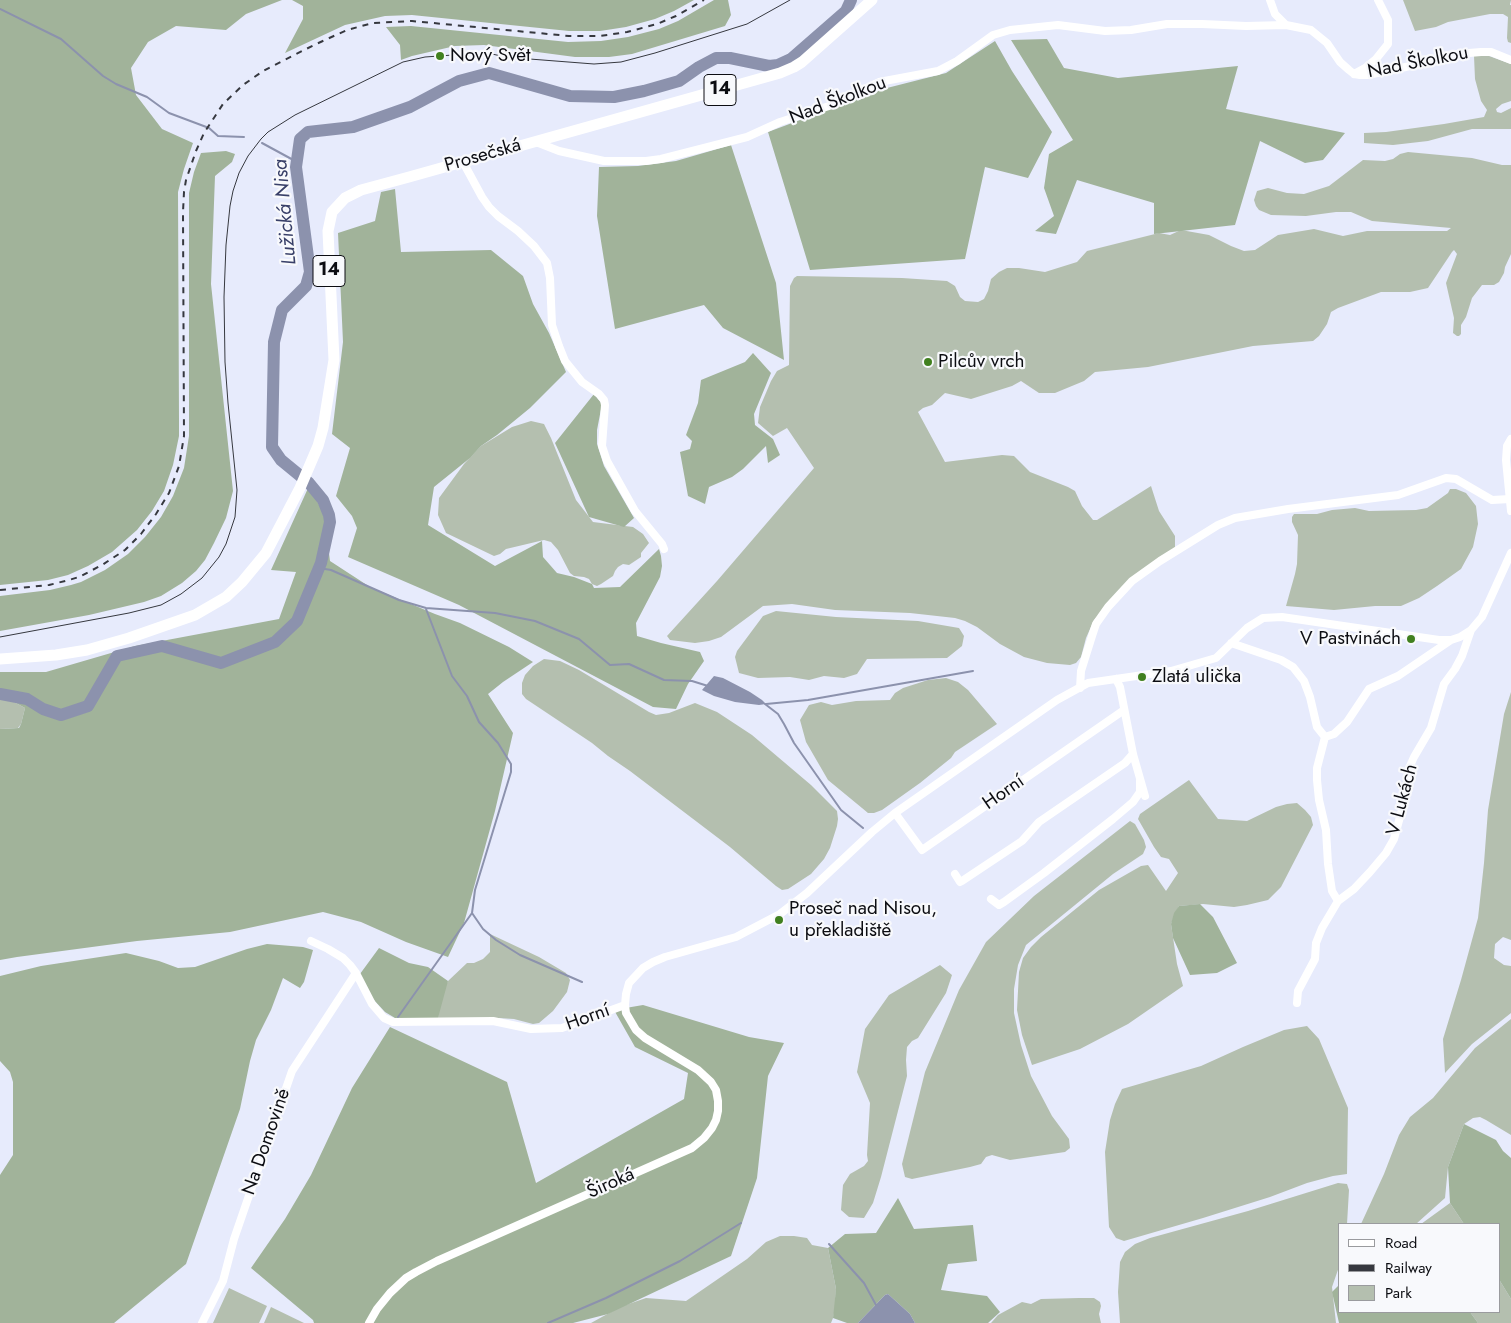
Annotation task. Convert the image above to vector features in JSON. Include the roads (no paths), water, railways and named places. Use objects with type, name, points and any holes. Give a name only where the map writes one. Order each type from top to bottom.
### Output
[{"type":"main road","name":"Prosečská","points":[[0,659],[56,655],[87,650],[129,638],[204,610],[226,597],[254,569],[274,540],[300,488],[318,446],[323,428],[334,360],[328,231],[332,212],[345,198],[351,194],[780,73],[794,67],[816,50],[872,0]]},
{"type":"street","points":[[1270,0],[1275,14],[1286,25]]},
{"type":"street","name":"Nad Školkou","points":[[1354,74],[1376,59],[1388,44],[1388,20],[1378,0]]},
{"type":"street","name":"Nad Školkou","points":[[534,142],[559,151],[604,161],[646,162],[661,159],[747,136],[780,122],[829,106],[879,82],[938,71],[957,61],[993,35],[1010,30],[1058,25],[1105,31],[1130,30],[1167,24],[1286,25],[1311,30],[1321,37],[1328,43],[1340,62],[1354,74],[1368,75],[1458,54],[1491,52],[1511,60]]},
{"type":"street","points":[[463,162],[489,207],[534,246],[547,263],[550,278],[552,324],[559,346],[566,361],[582,382],[604,400],[602,446],[607,461],[635,511],[664,549]]},
{"type":"street","points":[[1511,439],[1506,460],[1511,511]]},
{"type":"street","points":[[1080,688],[1081,671],[1096,624],[1108,607],[1132,581],[1218,524],[1235,518],[1288,509],[1398,495],[1446,478],[1456,479],[1492,500],[1510,499]]},
{"type":"street","points":[[1325,737],[1334,734],[1347,722],[1369,689],[1398,676],[1452,640],[1471,630],[1482,617],[1511,553]]},
{"type":"street","name":"Horní","points":[[310,941],[342,958],[356,973],[372,1004],[384,1018],[393,1022],[493,1022],[531,1029],[562,1028],[624,1005],[630,983],[643,968],[665,957],[736,937],[780,914],[807,893],[895,813],[1057,700],[1088,684],[1171,671],[1216,658],[1247,628],[1263,618],[1282,617],[1439,640],[1452,640]]},
{"type":"street","name":"V Lukách","points":[[1297,1003],[1298,991],[1315,959],[1316,943],[1338,901],[1360,883],[1386,853],[1394,839],[1407,791],[1410,766],[1431,728],[1444,684],[1456,669],[1471,630]]},
{"type":"street","points":[[1231,643],[1281,660],[1293,668],[1304,681],[1317,727],[1325,737]]},
{"type":"street","points":[[1116,679],[1120,687],[1132,754],[1145,796]]},
{"type":"street","name":"Horní","points":[[895,813],[922,850],[1124,710]]},
{"type":"street","points":[[1325,737],[1317,768],[1317,780],[1326,830],[1332,891],[1338,901]]},
{"type":"street","points":[[955,874],[960,882],[962,882],[1022,841],[1039,822],[1125,763],[1132,754]]},
{"type":"street","points":[[991,899],[998,907],[1114,818],[1133,802],[1140,792],[1140,780]]},
{"type":"street","name":"Na Domovině","points":[[202,1323],[223,1281],[234,1239],[292,1071],[356,973]]},
{"type":"street","name":"Široká","points":[[369,1323],[390,1293],[406,1278],[423,1268],[692,1148],[704,1138],[716,1120],[718,1101],[716,1090],[704,1074],[655,1046],[636,1030],[624,1005]]},
{"type":"water","points":[[714,676],[723,678],[750,692],[766,704],[735,702],[714,696],[702,690]]},
{"type":"water","points":[[888,1294],[910,1314],[915,1323],[858,1323],[885,1295]]},
{"type":"waterway","name":"Lužická Nisa","points":[[0,694],[27,699],[43,709],[61,715],[88,706],[117,656],[162,646],[221,663],[275,642],[297,621],[321,563],[330,522],[323,500],[309,483],[281,460],[272,447],[274,342],[282,310],[306,286],[310,272],[296,167],[300,139],[308,132],[353,127],[410,107],[459,81],[489,73],[570,96],[614,97],[679,81],[716,58],[730,58],[769,66],[778,65],[791,59],[846,11],[851,0]]},
{"type":"waterway","points":[[0,9],[61,39],[103,76],[116,84],[147,97],[169,113],[209,128],[218,136],[244,137]]},
{"type":"waterway","points":[[262,143],[297,162]]},
{"type":"waterway","points":[[319,568],[331,570],[399,600],[426,608],[495,613],[535,621],[579,639],[610,665],[629,664],[664,680],[692,681],[708,686]]},
{"type":"waterway","points":[[426,609],[452,676],[467,696],[479,722],[498,743],[511,764],[511,772],[475,890],[472,913],[483,929],[496,940],[520,955],[582,982]]},
{"type":"waterway","points":[[766,704],[808,700],[973,671]]},
{"type":"waterway","points":[[765,704],[778,714],[794,743],[841,810],[863,828]]},
{"type":"waterway","points":[[398,1017],[472,913]]},
{"type":"waterway","points":[[548,1323],[606,1298],[680,1261],[741,1223]]},
{"type":"waterway","points":[[829,1244],[864,1283],[876,1305]]},
{"type":"tram line","points":[[504,57],[594,64],[621,62],[747,24],[790,0]]},
{"type":"tram line","points":[[0,637],[129,613],[161,605],[181,594],[202,578],[219,557],[226,544],[235,517],[237,490],[225,362],[224,297],[226,245],[233,191],[239,173],[248,156],[261,139],[268,132],[295,115],[403,62],[425,57],[467,54],[492,54],[510,58]]},
{"type":"railway","points":[[0,590],[49,585],[79,577],[102,565],[125,550],[141,534],[169,493],[179,466],[184,436],[183,212],[186,180],[204,133],[223,104],[243,85],[263,71],[314,45],[347,30],[373,23],[412,21],[569,36],[600,36],[627,32],[657,24],[676,16],[704,0]]},
{"type":"place","name":"Nový Svět","points":[[440,56]]},
{"type":"place","name":"Pilcův vrch","points":[[928,362]]},
{"type":"place","name":"V Pastvinách","points":[[1411,639]]},
{"type":"place","name":"Zlatá ulička","points":[[1142,677]]},
{"type":"place","name":"Proseč nad Nisou, u překladiště","points":[[779,920]]}]
